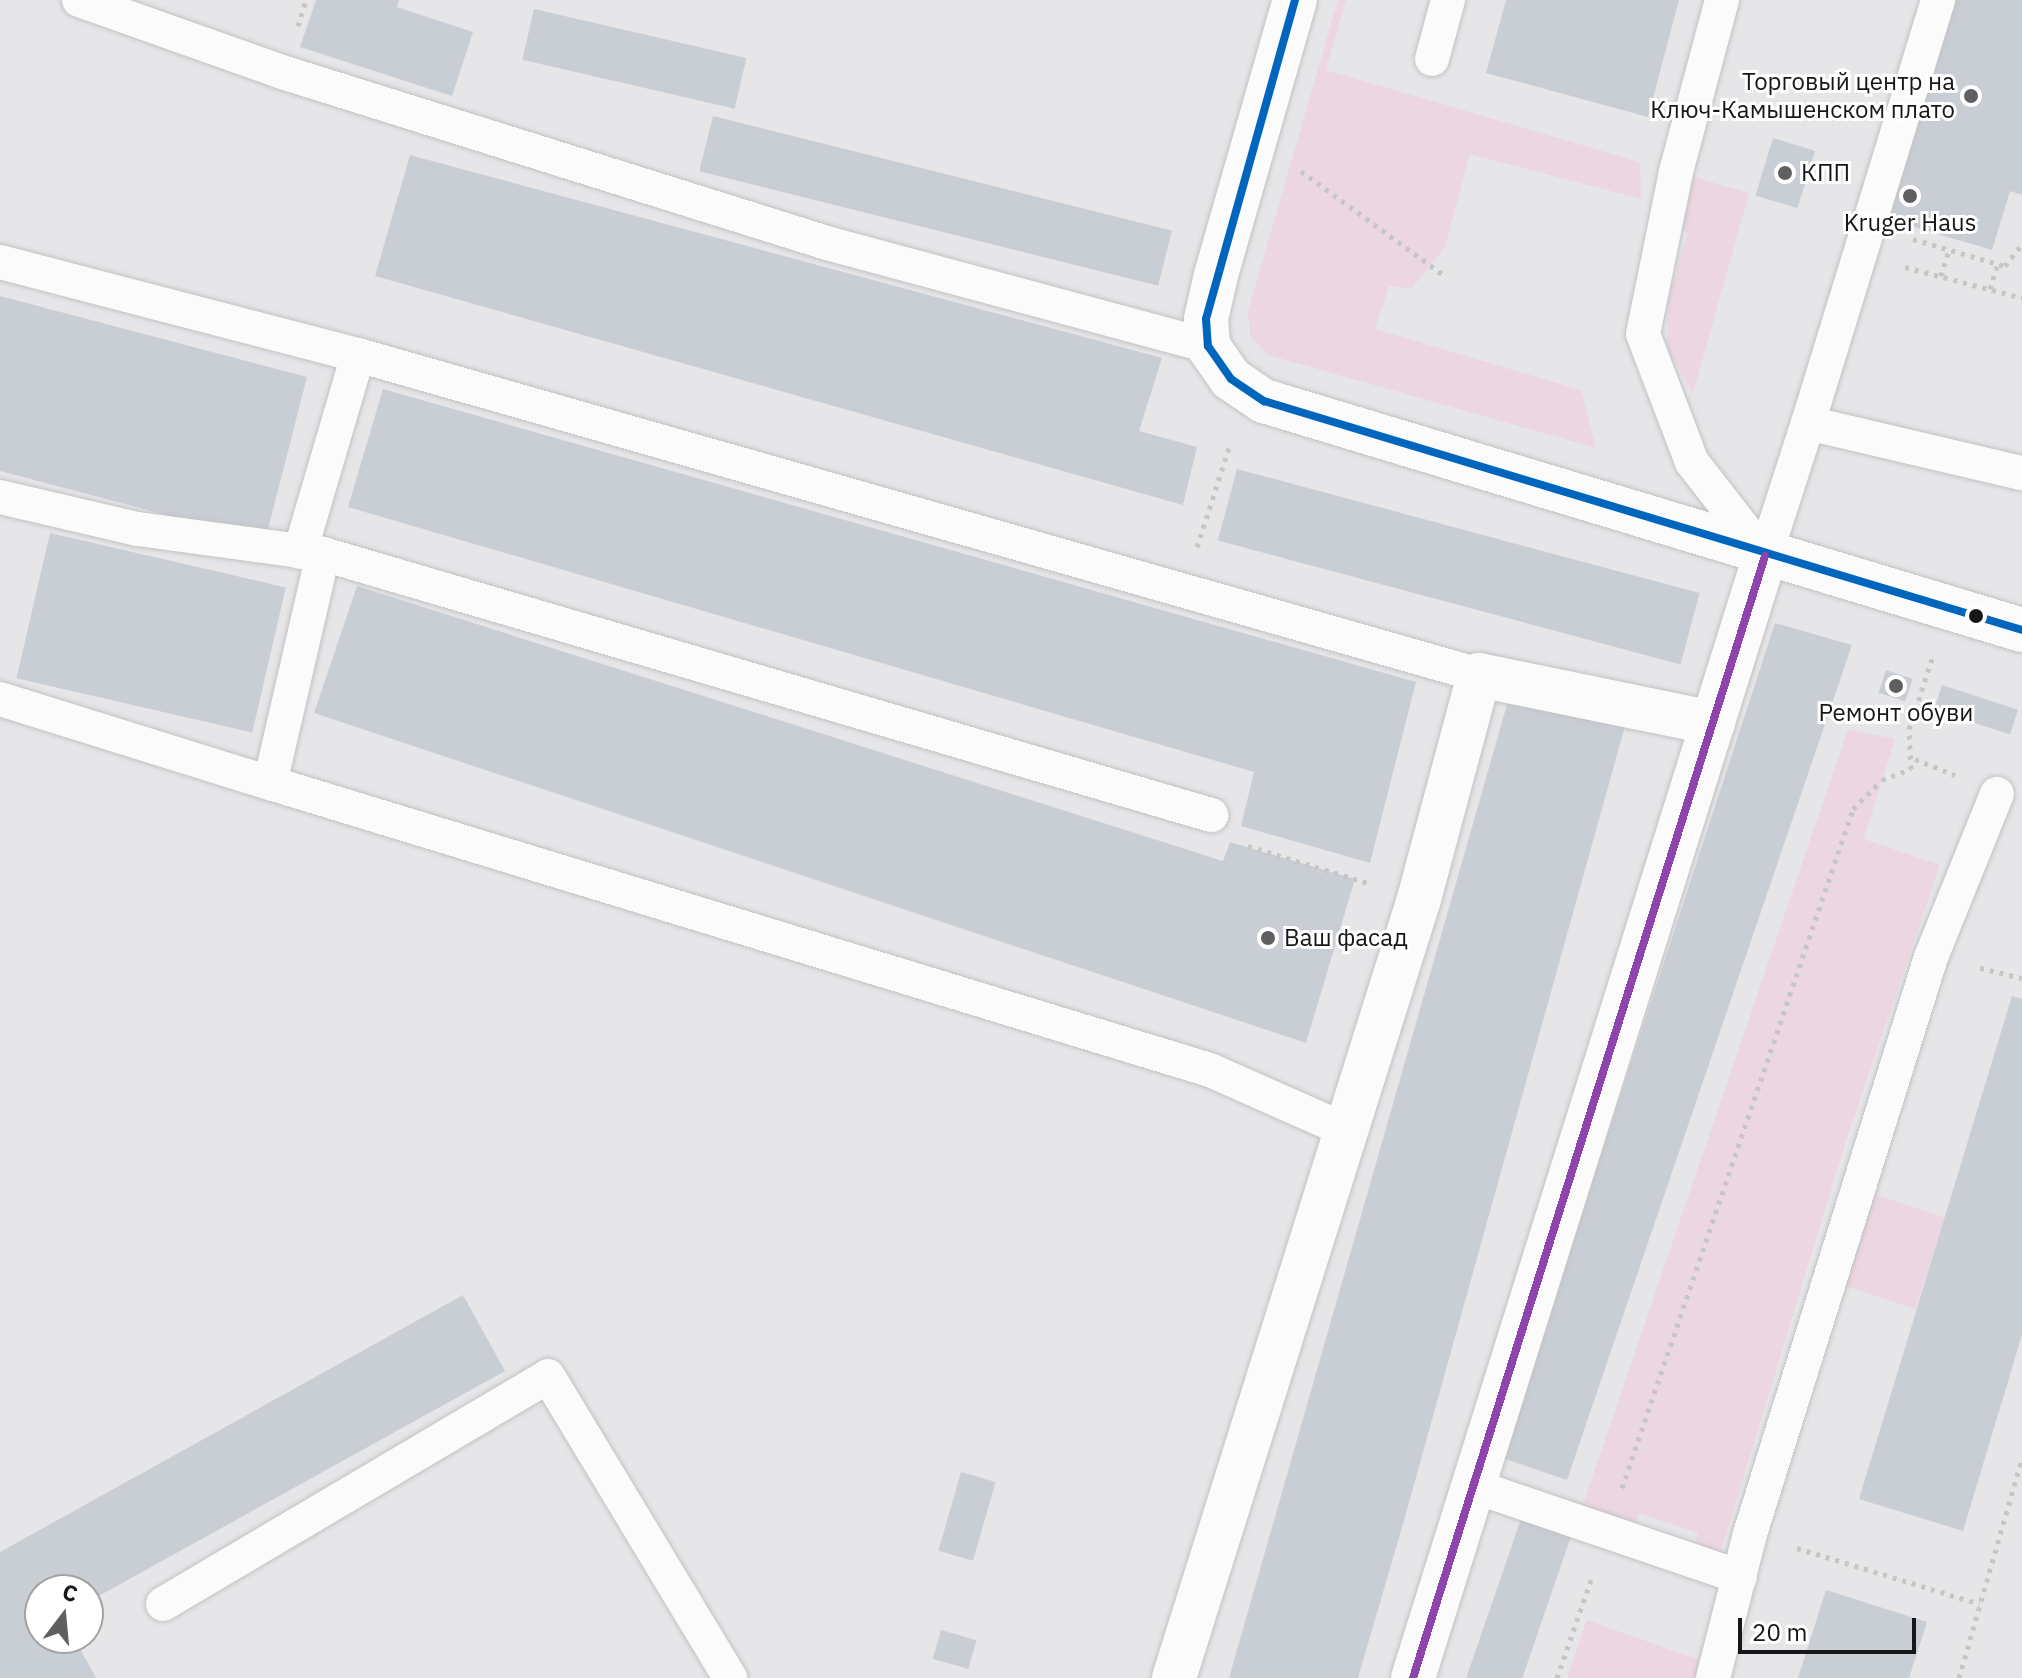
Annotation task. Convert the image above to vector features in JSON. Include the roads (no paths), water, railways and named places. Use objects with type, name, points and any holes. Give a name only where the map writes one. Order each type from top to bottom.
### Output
[{"type":"street","points":[[1295,0],[1216,275],[1208,346],[1247,392],[1765,556],[2022,630]]},
{"type":"street","points":[[1413,1678],[1765,556]]},
{"type":"street","points":[[1174,1678],[1343,1129],[1419,899],[1479,675],[1713,723]]},
{"type":"lane","points":[[79,0],[282,72],[827,243],[1208,346]]},
{"type":"lane","points":[[1432,59],[1448,0]]},
{"type":"lane","points":[[1722,0],[1643,334],[1692,462],[1765,556]]},
{"type":"lane","points":[[1765,556],[1866,241],[1938,0]]},
{"type":"lane","points":[[0,262],[358,355],[1479,675]]},
{"type":"lane","points":[[270,783],[311,553],[358,355]]},
{"type":"lane","points":[[1808,423],[2022,473]]},
{"type":"lane","points":[[0,497],[138,529],[311,553],[1211,815]]},
{"type":"lane","points":[[0,699],[1210,1070],[1343,1129]]},
{"type":"lane","points":[[1713,1678],[1750,1534],[1931,957],[1997,794]]},
{"type":"lane","points":[[163,1604],[548,1376],[730,1678]]},
{"type":"lane","points":[[1473,1486],[1740,1577]]},
{"type":"place","name":"Торговый центр на Ключ-Камышенском плато","points":[[1971,96]]},
{"type":"place","name":"КПП","points":[[1785,173]]},
{"type":"place","name":"Kruger Haus","points":[[1910,196]]},
{"type":"place","name":"Ремонт обуви","points":[[1896,686]]},
{"type":"place","name":"Ваш фасад","points":[[1268,938]]}]
